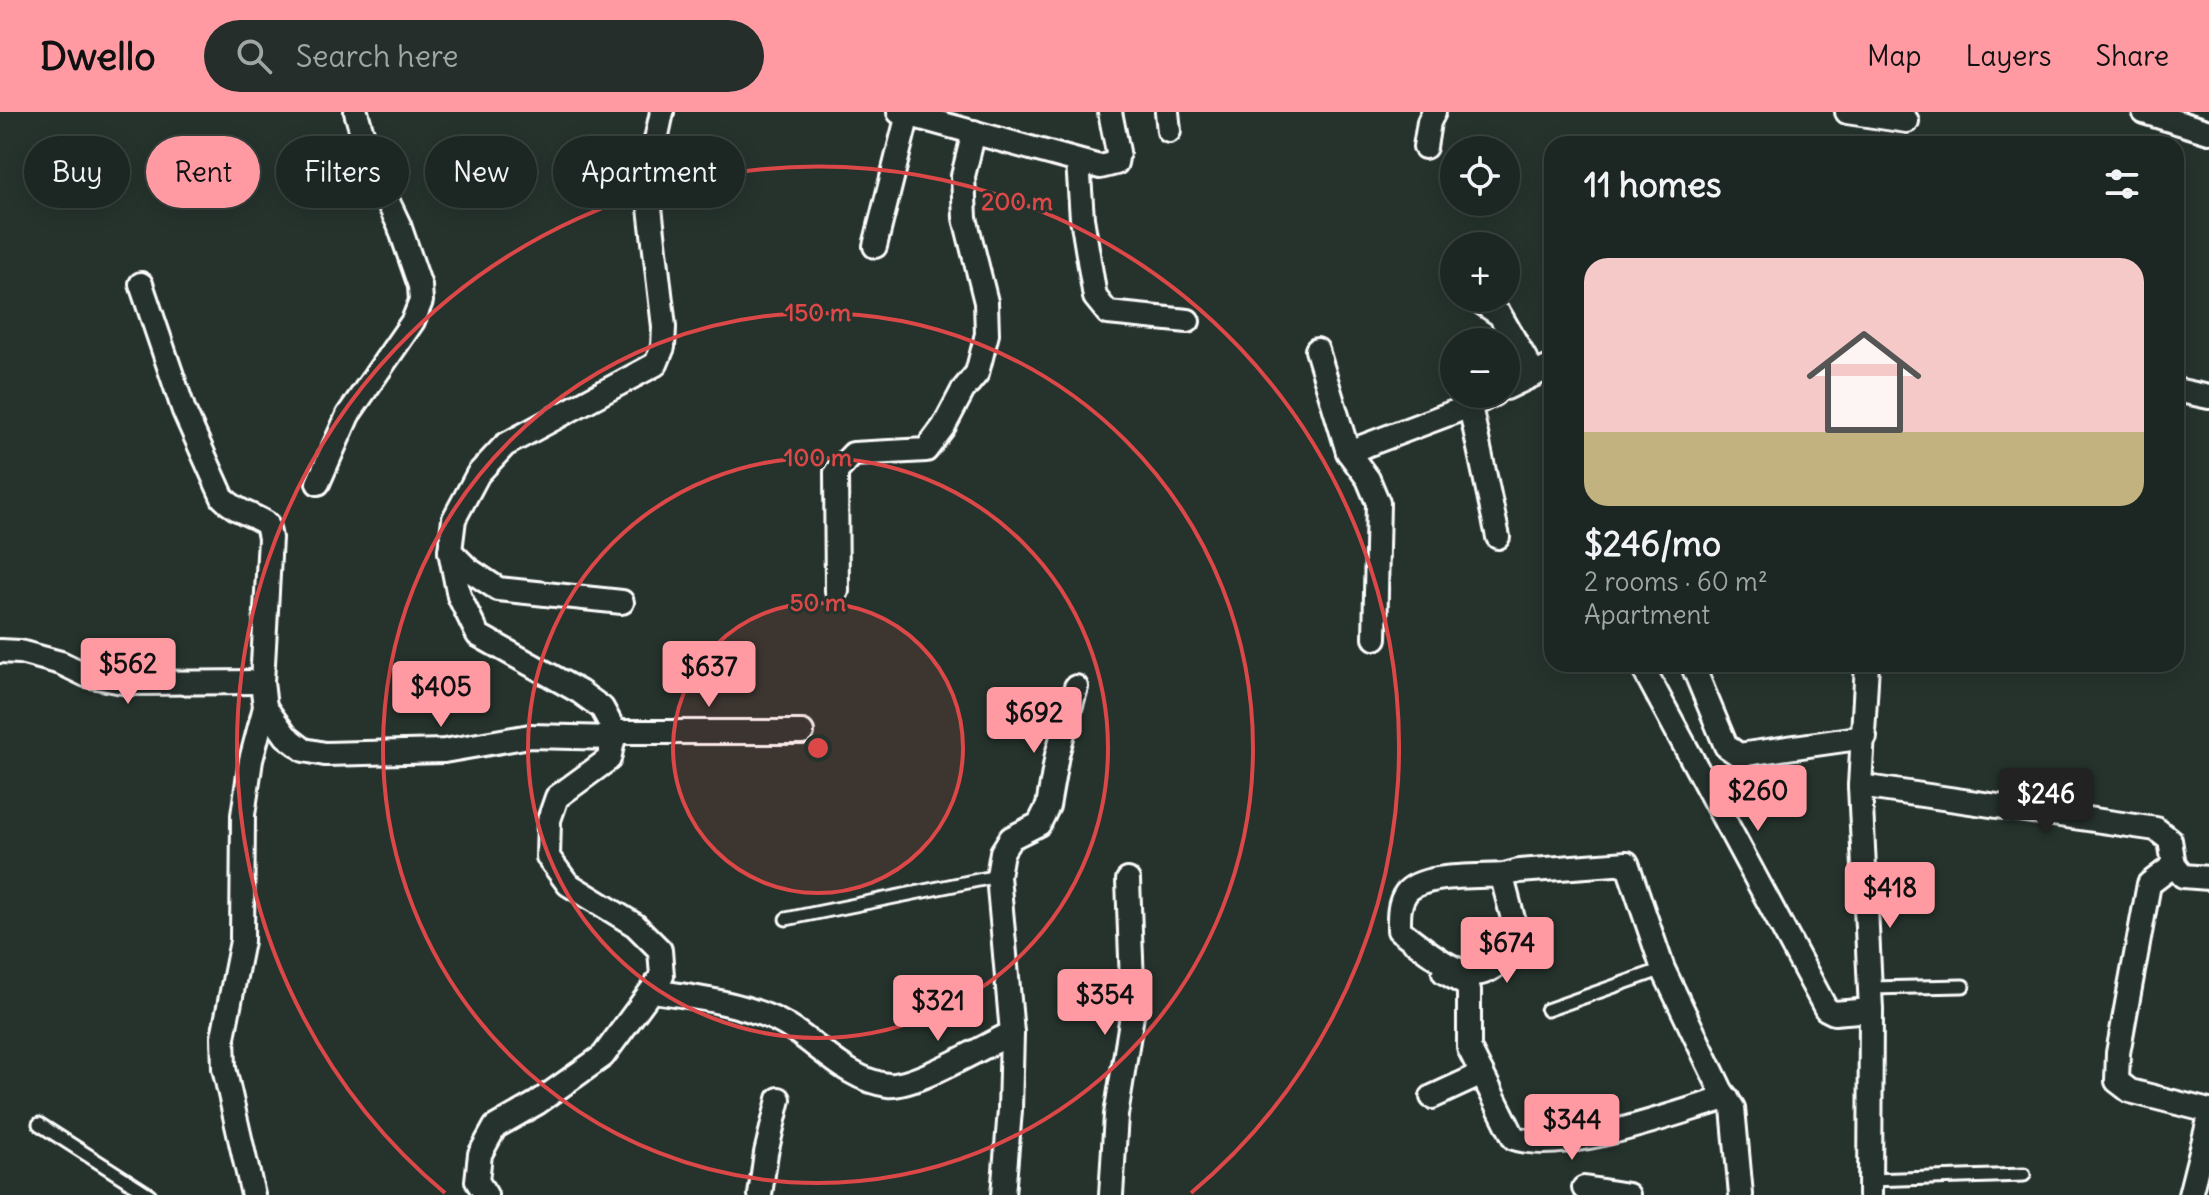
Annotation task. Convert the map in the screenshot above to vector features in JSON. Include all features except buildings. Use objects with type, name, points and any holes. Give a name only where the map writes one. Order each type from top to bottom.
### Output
[{"type":"street","points":[[318,483],[348,415],[413,321],[421,301],[420,286],[399,225],[372,168],[356,112]]},
{"type":"street","points":[[486,1195],[477,1181],[480,1154],[495,1127],[537,1103],[603,1056],[662,976],[660,950],[635,925],[568,884],[548,857],[549,820],[557,797],[609,759],[614,735],[602,708],[580,692],[478,635],[459,596],[450,551],[454,519],[478,474],[505,445],[656,364],[663,347],[664,327],[647,182],[662,112]]},
{"type":"street","points":[[875,246],[904,113],[1100,167],[1116,163],[1118,152],[1110,112]]},
{"type":"street","points":[[1425,147],[1434,112]]},
{"type":"street","points":[[1847,112],[1907,117]]},
{"type":"street","points":[[2144,112],[2209,132]]},
{"type":"street","points":[[837,591],[836,472],[853,454],[926,450],[977,373],[987,334],[986,302],[965,218],[963,176],[974,132]]},
{"type":"street","points":[[1078,162],[1082,218],[1095,297],[1108,313],[1188,321]]},
{"type":"street","points":[[141,284],[184,411],[223,498],[233,508],[267,524],[270,538],[262,682],[265,707],[251,760],[243,815],[242,941],[223,1037],[224,1068],[253,1195]]},
{"type":"street","points":[[1496,312],[1543,370],[1520,381]]},
{"type":"street","points":[[1317,350],[1348,452],[1368,479],[1378,503],[1375,638]]},
{"type":"street","points":[[2184,392],[2209,397]]},
{"type":"street","points":[[1348,452],[1465,408]]},
{"type":"street","points":[[1470,408],[1498,537]]},
{"type":"street","points":[[450,551],[468,569],[498,589],[622,602]]},
{"type":"street","points":[[0,651],[34,656],[61,663],[86,675],[128,683],[262,682]]},
{"type":"street","points":[[1645,672],[1826,1009],[1834,1013],[1871,999]]},
{"type":"street","points":[[1695,672],[1726,746],[1739,755],[1865,737]]},
{"type":"street","points":[[1867,672],[1860,786],[1871,999],[1870,1187]]},
{"type":"street","points":[[1003,1195],[1012,1033],[998,876],[1002,852],[1011,838],[1039,824],[1048,806],[1057,755],[1076,687]]},
{"type":"street","points":[[265,707],[286,736],[304,750],[325,754],[444,751],[530,736],[802,732]]},
{"type":"street","points":[[1860,786],[2156,829],[2170,840],[2174,865],[2183,876],[2209,878]]},
{"type":"street","points":[[1504,875],[1516,930],[1513,951],[1492,968],[1480,973],[1460,972],[1399,930],[1399,911],[1406,894],[1422,882],[1627,863],[1663,969],[1733,1108],[1741,1195]]},
{"type":"street","points":[[2174,865],[2149,884],[2118,1053],[2117,1081],[2130,1091],[2209,1111]]},
{"type":"street","points":[[1111,1195],[1116,1115],[1133,1009],[1128,880]]},
{"type":"street","points":[[1403,949],[1465,984],[1469,990],[1469,1048],[1514,1138],[1529,1143],[1609,1132],[1727,1098]]},
{"type":"street","points":[[653,991],[713,1000],[774,1019],[866,1079],[890,1085],[924,1076],[1012,1033]]},
{"type":"street","points":[[1432,1097],[1482,1074]]},
{"type":"street","points":[[760,1195],[779,1099]]},
{"type":"street","points":[[2190,1195],[2209,1120]]},
{"type":"street","points":[[1584,1188],[1628,1195]]},
{"type":"lane","points":[[786,919],[998,876]]},
{"type":"lane","points":[[1547,1010],[1663,969]]},
{"type":"lane","points":[[1871,999],[1963,986]]},
{"type":"lane","points":[[39,1124],[150,1195]]},
{"type":"lane","points":[[1870,1187],[2024,1175]]}]
